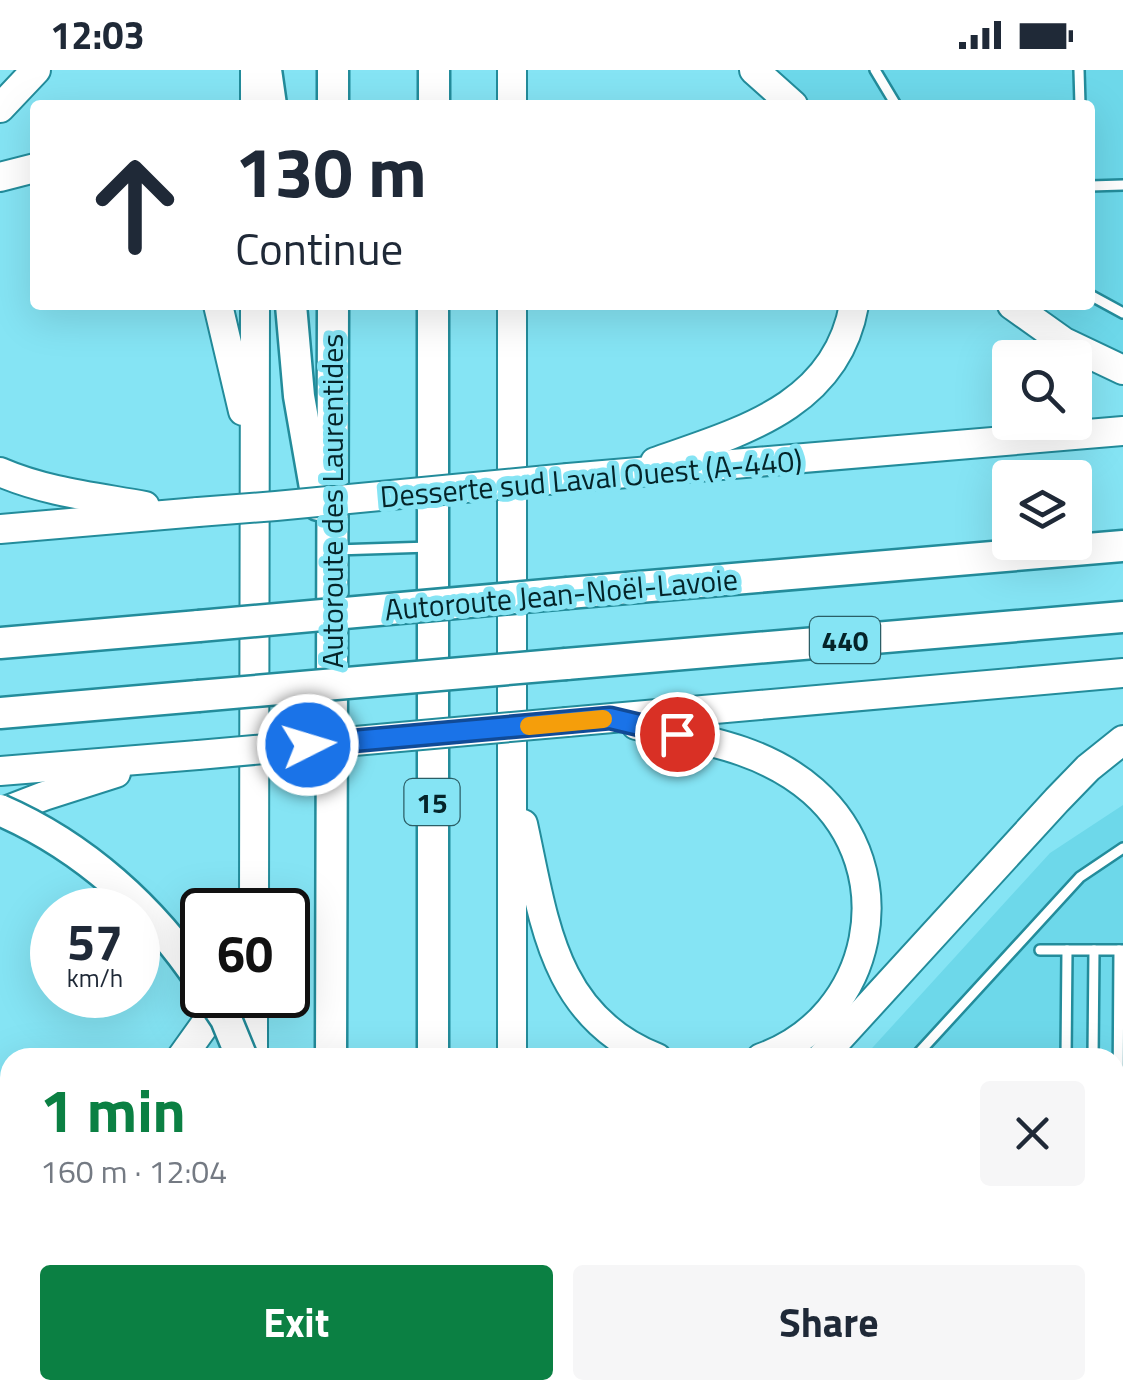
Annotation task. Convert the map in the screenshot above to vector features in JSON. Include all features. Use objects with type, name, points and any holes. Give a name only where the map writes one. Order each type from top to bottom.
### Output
[{"type":"highway","points":[[266,70],[269,100]]},
{"type":"highway","points":[[333,70],[333,100]]},
{"type":"highway","points":[[434,70],[434,100]]},
{"type":"highway","points":[[291,310],[299,396],[329,550]]},
{"type":"highway","name":"Autoroute des Laurentides","points":[[332,1048],[329,550],[333,310]]},
{"type":"highway","name":"15","points":[[432,310],[433,1048]]},
{"type":"highway","name":"Autoroute Jean-Noël-Lavoie","points":[[0,643],[1123,546]]},
{"type":"highway","name":"440","points":[[0,713],[1123,616]]},
{"type":"highway","points":[[0,812],[50,837],[116,883],[180,953]]},
{"type":"highway","points":[[225,1018],[238,1048]]},
{"type":"main road","points":[[0,108],[36,70]]},
{"type":"main road","points":[[255,70],[255,100]]},
{"type":"main road","points":[[512,70],[512,100]]},
{"type":"main road","points":[[754,70],[787,100]]},
{"type":"main road","points":[[0,177],[30,169]]},
{"type":"main road","points":[[219,310],[253,452]]},
{"type":"main road","points":[[254,310],[254,888]]},
{"type":"main road","points":[[512,310],[512,1048]]},
{"type":"main road","points":[[512,377],[529,310]]},
{"type":"main road","points":[[621,474],[742,430],[792,403],[831,363],[853,310]]},
{"type":"main road","points":[[1019,310],[1064,342],[1123,370]]},
{"type":"main road","name":"Desserte sud Laval Ouest (A-440)","points":[[0,529],[1123,432]]},
{"type":"main road","points":[[0,472],[55,490],[192,512]]},
{"type":"main road","points":[[0,772],[1123,673]]},
{"type":"main road","points":[[610,718],[736,748],[770,762],[812,790],[850,840],[862,872],[866,901],[865,933],[853,975],[819,1022],[782,1048]]},
{"type":"main road","points":[[830,1048],[1057,800],[1123,740]]},
{"type":"main road","points":[[0,812],[161,758]]},
{"type":"main road","points":[[512,774],[544,922],[562,969],[590,1010],[610,1031],[636,1048]]},
{"type":"main road","points":[[250,888],[254,875]]},
{"type":"main road","points":[[188,1048],[208,1018]]},
{"type":"main road","points":[[253,1048],[254,1018]]},
{"type":"lane","points":[[875,70],[893,100]]},
{"type":"lane","points":[[1079,70],[1080,100]]},
{"type":"lane","points":[[1095,186],[1123,185]]},
{"type":"lane","points":[[1095,297],[1123,313]]},
{"type":"lane","points":[[329,550],[432,547]]},
{"type":"lane","points":[[923,1048],[1080,878],[1123,848]]},
{"type":"lane","points":[[1040,950],[1121,950],[1119,1048]]},
{"type":"lane","points":[[1066,1048],[1068,950]]},
{"type":"lane","points":[[1093,1048],[1094,950]]},
{"type":"shaded area","points":[[767,70],[1123,70],[1123,362],[1092,344],[1092,340],[1084,340],[1032,310],[1095,310],[1095,100],[800,100]]},
{"type":"shaded area","points":[[1123,805],[1123,1048],[872,1048],[1050,853]]},
{"type":"slow traffic","points":[[529,726],[603,719]]},
{"type":"route","points":[[308,745],[610,718],[677,734]]}]
